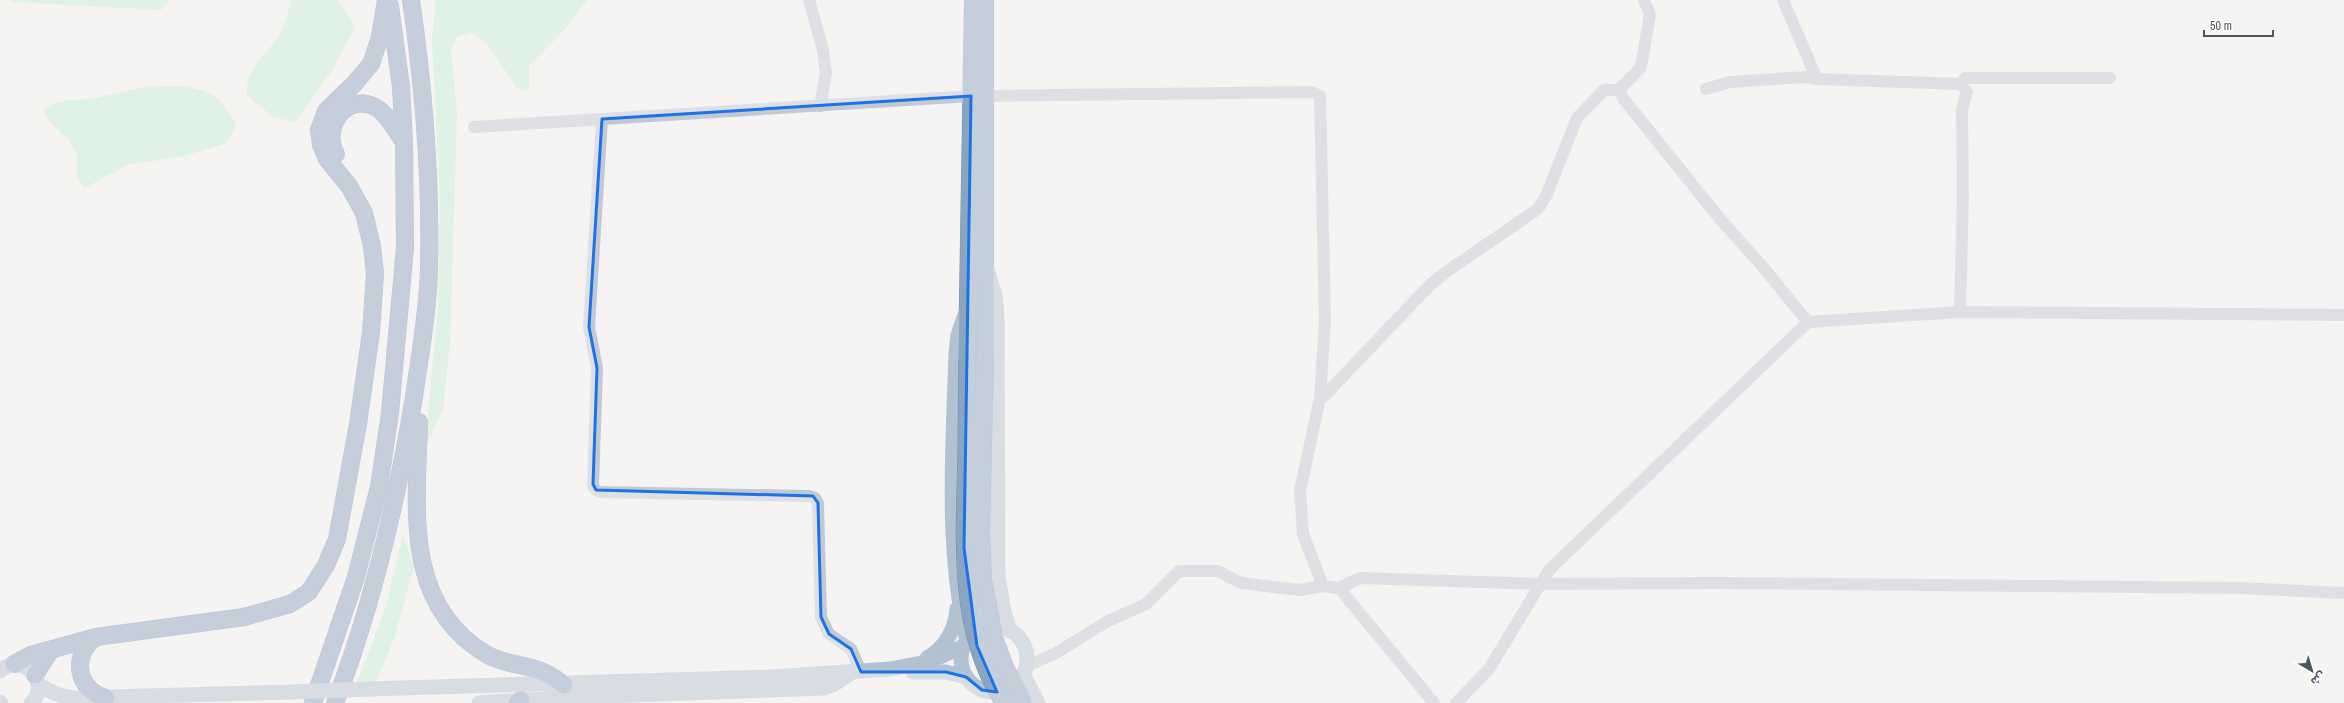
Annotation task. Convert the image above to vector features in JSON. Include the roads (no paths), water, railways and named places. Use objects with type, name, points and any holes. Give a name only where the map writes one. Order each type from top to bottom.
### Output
[{"type":"highway","points":[[313,703],[356,577],[379,487],[390,412],[405,248],[404,142],[400,87],[387,0]]},
{"type":"highway","points":[[5,668],[31,655],[50,651],[96,637],[244,617],[290,604],[304,596],[326,566],[338,534],[364,390],[372,325],[375,274],[372,246],[364,213],[349,186],[326,159],[321,145],[319,130],[326,111],[354,84],[371,64],[380,37],[387,0]]},
{"type":"highway","points":[[335,703],[348,669],[380,565],[406,448],[420,359],[429,270],[428,192],[422,80],[411,0]]},
{"type":"highway","points":[[973,0],[986,266],[981,532],[983,580],[994,637],[1005,667],[1023,703]]},
{"type":"highway","points":[[985,0],[978,96],[967,309],[964,548],[966,584],[977,646],[1004,703]]},
{"type":"highway","points":[[244,617],[262,618],[295,609],[311,601],[320,592],[337,562],[342,549],[367,433],[377,361],[384,257],[378,218],[364,191],[334,151],[331,139],[332,127],[340,114],[348,108],[362,104],[371,106],[384,114],[404,142]]},
{"type":"highway","points":[[420,359],[419,543],[427,587],[439,610],[452,628],[470,644],[501,661],[543,672],[564,685]]},
{"type":"highway","points":[[96,637],[84,649],[80,659],[79,671],[83,682],[90,690],[106,698]]},
{"type":"highway","points":[[37,680],[50,651]]},
{"type":"main road","points":[[986,266],[993,285],[997,312],[998,576],[1004,612],[1010,631],[1024,647],[1024,670],[1038,703]]},
{"type":"main road","points":[[967,309],[958,335],[955,362],[953,487],[954,562],[957,596],[965,644],[961,659],[971,682],[986,703]]},
{"type":"main road","points":[[914,665],[939,650],[950,636],[956,622],[957,596]]},
{"type":"main road","points":[[890,670],[940,658],[965,644],[983,629],[997,627],[1010,631]]},
{"type":"main road","points":[[5,668],[24,665],[37,680],[64,696],[106,698],[368,689],[564,685],[772,677],[890,670],[946,672],[971,682],[988,692],[1002,691],[1015,684],[1024,670]]},
{"type":"main road","points":[[479,703],[824,688],[833,685],[856,672]]},
{"type":"main road","points":[[31,703],[36,696],[37,680]]},
{"type":"street","points":[[808,0],[823,50],[826,73],[820,106]]},
{"type":"street","points":[[1320,398],[1326,395],[1429,286],[1446,272],[1538,209],[1546,196],[1577,118],[1604,90],[1619,90],[1641,67],[1650,14],[1644,0]]},
{"type":"street","points":[[1783,0],[1817,78]]},
{"type":"street","points":[[1706,89],[1730,82],[1806,77],[1964,85],[2110,78]]},
{"type":"street","points":[[1960,312],[1963,194],[1962,108],[1964,85]]},
{"type":"street","points":[[1619,90],[1622,97],[1720,218],[1808,322]]},
{"type":"street","points":[[474,127],[978,96],[1312,92],[1318,94],[1321,102],[1325,251],[1325,321],[1320,398],[1300,491],[1303,534],[1323,586]]},
{"type":"street","points":[[602,119],[589,327],[597,368],[593,486],[600,492],[810,496],[815,498],[818,503],[821,617],[830,634],[851,649],[856,672]]},
{"type":"street","points":[[1456,703],[1489,669],[1549,570],[1808,322],[1960,312],[2344,315]]},
{"type":"street","points":[[1024,670],[1108,622],[1135,611],[1146,604],[1179,571],[1218,571],[1241,583],[1300,590],[1323,586],[1339,588],[1360,578],[1540,584],[1723,583],[2218,587],[2344,593]]},
{"type":"street","points":[[1339,588],[1434,703]]}]
